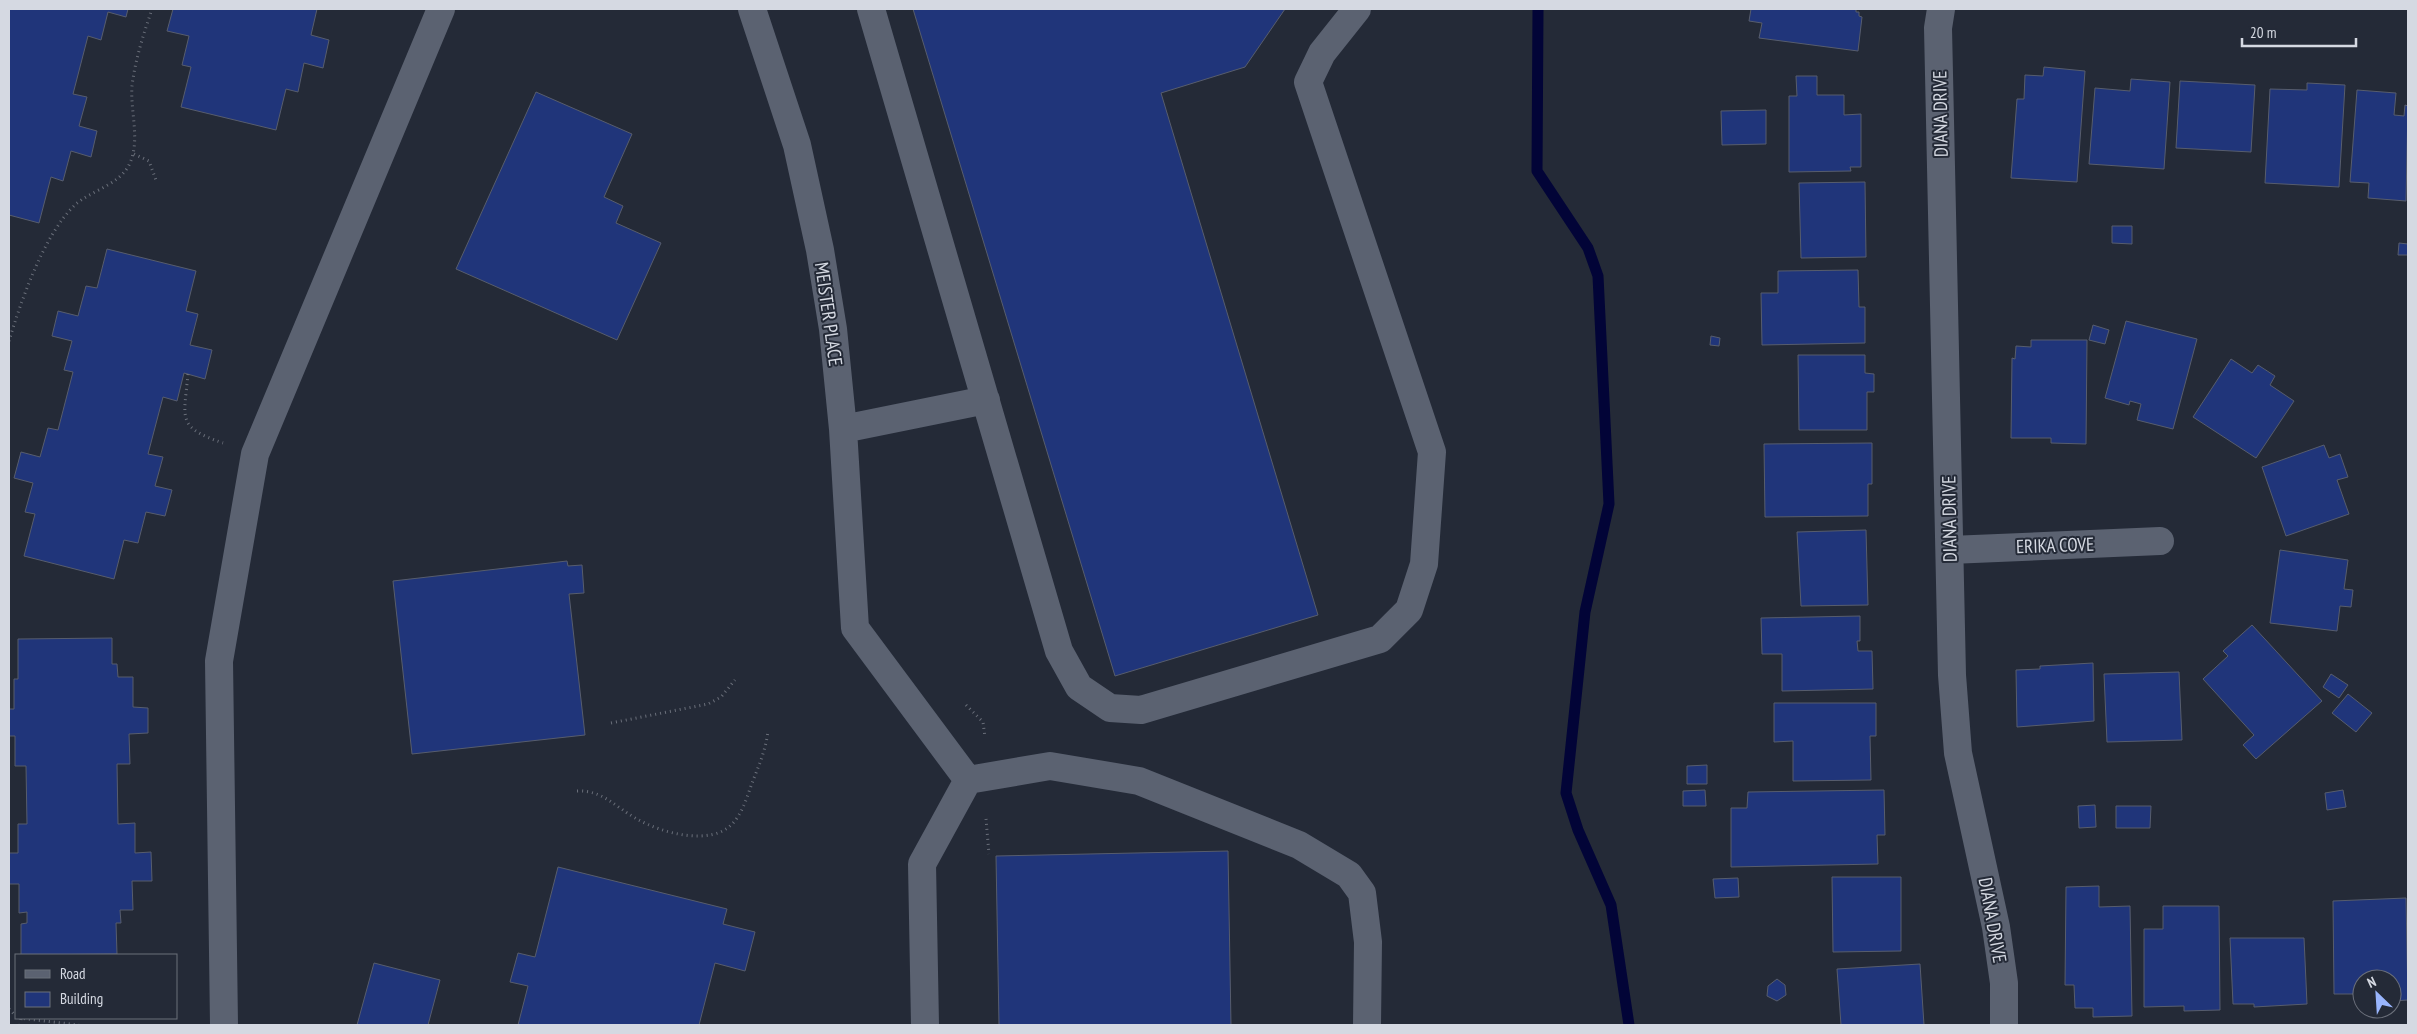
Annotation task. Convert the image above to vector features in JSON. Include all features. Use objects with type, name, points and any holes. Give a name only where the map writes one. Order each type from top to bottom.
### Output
[{"type":"street","points":[[224,1025],[219,661],[256,454],[441,9]]},
{"type":"street","name":"MEISTER PLACE","points":[[752,9],[797,144],[818,240],[833,329],[843,429],[855,628],[968,780]]},
{"type":"street","points":[[871,9],[1060,651],[1079,688],[1110,708],[1141,710],[1380,639],[1409,610],[1424,564],[1432,452],[1308,82],[1322,54],[1357,9]]},
{"type":"street","name":"DIANA DRIVE","points":[[1942,9],[1938,28],[1952,675],[1958,753],[1996,927],[2004,983],[2004,1025]]},
{"type":"street","points":[[843,429],[986,400]]},
{"type":"street","name":"ERIKA COVE","points":[[1950,550],[2160,541]]},
{"type":"street","points":[[925,1025],[922,864],[968,780],[1050,766],[1139,781],[1299,845],[1349,875],[1362,893],[1366,932],[1367,1025]]},
{"type":"path","points":[[9,341],[19,306],[51,236],[75,205],[107,185],[128,168],[134,154],[132,86],[152,9]]},
{"type":"path","points":[[134,154],[149,161],[157,183]]},
{"type":"path","points":[[188,374],[185,415],[187,423],[198,434],[256,454]]},
{"type":"path","points":[[611,723],[708,704],[721,697],[735,680]]},
{"type":"path","points":[[966,705],[983,722],[985,737]]},
{"type":"path","points":[[577,791],[591,790],[639,820],[683,836],[703,836],[719,833],[733,824],[742,809],[767,744],[768,731]]},
{"type":"path","points":[[986,816],[989,854]]},
{"type":"path","points":[[27,1019],[79,1025]]},
{"type":"building","points":[[9,9],[128,9],[126,17],[108,12],[101,40],[88,36],[73,94],[87,97],[79,126],[97,131],[91,157],[71,151],[63,181],[51,177],[39,223],[9,215]]},
{"type":"building","points":[[173,9],[317,9],[311,35],[329,40],[323,68],[304,63],[298,92],[286,89],[276,130],[181,107],[191,67],[182,65],[189,36],[167,31]]},
{"type":"building","points":[[913,9],[1285,9],[1245,67],[1161,93],[1318,615],[1115,676]]},
{"type":"building","points":[[1751,9],[1856,9],[1856,12],[1859,12],[1859,16],[1862,17],[1858,51],[1759,38],[1762,23],[1749,21]]},
{"type":"building","points":[[2044,67],[2085,71],[2077,182],[2011,178],[2017,99],[2024,99],[2025,75],[2043,76]]},
{"type":"building","points":[[1796,76],[1817,76],[1817,95],[1844,95],[1844,115],[1861,114],[1861,167],[1850,167],[1851,171],[1789,172],[1789,96],[1797,96]]},
{"type":"building","points":[[2131,79],[2170,82],[2164,169],[2089,164],[2095,88],[2130,91]]},
{"type":"building","points":[[2180,81],[2255,85],[2251,152],[2176,148]]},
{"type":"building","points":[[2307,83],[2345,85],[2339,187],[2265,183],[2270,89],[2307,90]]},
{"type":"building","points":[[2357,90],[2396,93],[2394,115],[2404,116],[2405,105],[2408,106],[2406,201],[2368,198],[2369,183],[2350,182]]},
{"type":"building","points":[[536,92],[632,134],[604,197],[623,206],[616,223],[661,243],[617,340],[456,269]]},
{"type":"building","points":[[1766,110],[1766,144],[1722,145],[1721,111]]},
{"type":"building","points":[[1865,182],[1866,257],[1801,258],[1799,183]]},
{"type":"building","points":[[2112,226],[2132,226],[2132,244],[2112,243]]},
{"type":"building","points":[[2399,243],[2408,244],[2408,255],[2398,255]]},
{"type":"building","points":[[107,249],[196,271],[186,311],[198,314],[190,345],[212,350],[205,379],[184,373],[177,401],[163,397],[148,454],[163,457],[155,486],[172,490],[165,516],[146,512],[138,543],[124,540],[114,579],[24,556],[35,514],[25,512],[33,483],[14,478],[21,452],[40,457],[48,428],[58,430],[73,372],[64,370],[72,341],[52,336],[58,311],[78,316],[86,286],[97,288]]},
{"type":"building","points":[[1858,270],[1859,307],[1865,307],[1865,343],[1762,345],[1761,293],[1778,293],[1778,271]]},
{"type":"building","points":[[2126,321],[2197,339],[2173,429],[2137,420],[2141,404],[2130,401],[2129,405],[2105,398]]},
{"type":"building","points":[[2093,325],[2109,330],[2105,344],[2089,340]]},
{"type":"building","points":[[1711,336],[1720,338],[1719,346],[1710,345]]},
{"type":"building","points":[[2031,340],[2087,340],[2086,444],[2051,443],[2051,438],[2011,438],[2012,358],[2015,359],[2016,346],[2031,347]]},
{"type":"building","points":[[1798,355],[1865,355],[1865,373],[1874,374],[1874,392],[1867,392],[1867,430],[1799,430]]},
{"type":"building","points":[[2231,359],[2252,373],[2258,365],[2275,376],[2270,385],[2294,401],[2256,458],[2193,417]]},
{"type":"building","points":[[1872,443],[1872,484],[1868,484],[1868,516],[1765,517],[1764,444]]},
{"type":"building","points":[[2324,445],[2329,458],[2340,454],[2348,477],[2337,480],[2349,514],[2286,536],[2262,467]]},
{"type":"building","points":[[1866,530],[1868,605],[1801,606],[1797,532]]},
{"type":"building","points":[[2280,550],[2348,560],[2344,589],[2353,590],[2351,607],[2340,606],[2337,631],[2270,623]]},
{"type":"building","points":[[567,561],[568,566],[582,565],[584,593],[569,594],[585,735],[412,754],[393,581]]},
{"type":"building","points":[[1860,616],[1860,641],[1857,641],[1858,651],[1872,651],[1873,689],[1782,691],[1782,654],[1762,654],[1761,618]]},
{"type":"building","points":[[2252,625],[2322,701],[2256,759],[2243,745],[2254,735],[2203,679],[2228,656],[2223,651]]},
{"type":"building","points":[[112,638],[112,664],[117,664],[118,677],[133,677],[133,707],[148,708],[148,733],[129,734],[130,764],[117,764],[118,824],[135,823],[135,853],[151,852],[152,881],[132,881],[133,910],[120,910],[121,923],[116,923],[117,954],[21,954],[21,924],[27,923],[27,912],[19,913],[19,884],[9,884],[9,853],[18,853],[18,824],[27,824],[26,766],[15,766],[15,736],[9,736],[9,709],[14,709],[14,679],[18,679],[18,639]]},
{"type":"building","points":[[2093,663],[2094,721],[2017,727],[2016,670],[2040,669],[2040,666]]},
{"type":"building","points":[[2179,672],[2182,740],[2107,742],[2104,674]]},
{"type":"building","points":[[2331,674],[2348,685],[2339,698],[2323,687]]},
{"type":"building","points":[[2348,694],[2372,713],[2356,732],[2332,713]]},
{"type":"building","points":[[1774,703],[1876,703],[1876,736],[1870,736],[1871,780],[1793,781],[1793,741],[1774,742]]},
{"type":"building","points":[[1707,765],[1707,784],[1687,784],[1687,766]]},
{"type":"building","points":[[1705,790],[1706,806],[1683,806],[1683,791]]},
{"type":"building","points":[[1884,790],[1885,835],[1877,835],[1878,864],[1731,867],[1731,808],[1747,808],[1748,792]]},
{"type":"building","points":[[2343,790],[2346,807],[2327,810],[2325,793]]},
{"type":"building","points":[[2095,805],[2096,827],[2079,828],[2078,806]]},
{"type":"building","points":[[2116,806],[2151,806],[2150,828],[2116,828]]},
{"type":"building","points":[[1228,851],[1231,1025],[999,1025],[996,856]]},
{"type":"building","points":[[558,867],[727,909],[723,924],[755,932],[745,971],[715,963],[699,1025],[518,1025],[528,986],[510,982],[518,953],[535,957]]},
{"type":"building","points":[[1832,877],[1901,877],[1901,951],[1833,952]]},
{"type":"building","points":[[1738,878],[1739,897],[1715,898],[1713,879]]},
{"type":"building","points":[[2099,886],[2099,907],[2130,906],[2132,1016],[2093,1017],[2093,1008],[2075,1008],[2074,985],[2065,985],[2066,887]]},
{"type":"building","points":[[2406,898],[2408,1000],[2402,1000],[2402,969],[2352,969],[2352,994],[2334,994],[2333,901]]},
{"type":"building","points":[[2163,906],[2219,906],[2220,1010],[2184,1011],[2184,1006],[2144,1007],[2144,929],[2163,929]]},
{"type":"building","points":[[2230,938],[2304,938],[2307,1004],[2254,1007],[2254,1004],[2233,1004]]},
{"type":"building","points":[[374,963],[440,980],[428,1025],[357,1025]]},
{"type":"building","points":[[1920,964],[1924,1025],[1841,1025],[1837,969]]},
{"type":"building","points":[[1777,979],[1785,985],[1786,995],[1777,1001],[1767,996],[1768,986]]},
{"type":"waterway","points":[[1538,9],[1537,171],[1588,248],[1598,276],[1609,504],[1585,612],[1566,793],[1578,830],[1611,905],[1629,1025]]}]
